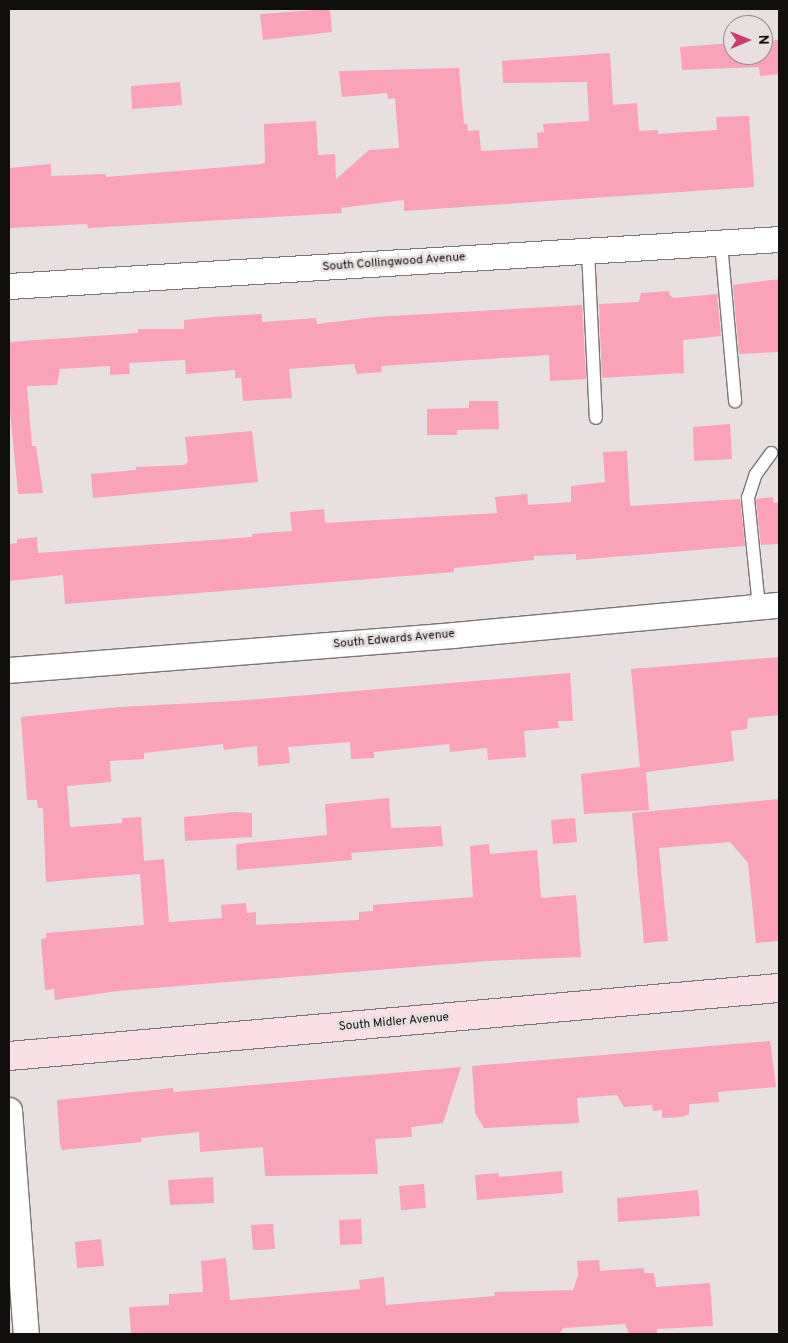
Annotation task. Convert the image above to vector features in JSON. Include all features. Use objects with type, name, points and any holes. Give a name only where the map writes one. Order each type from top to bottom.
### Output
[{"type":"main road","name":"South Midler Avenue","points":[[9,1056],[779,988]]},
{"type":"street","name":"South Collingwood Avenue","points":[[9,286],[779,239]]},
{"type":"street","name":"South Edwards Avenue","points":[[9,670],[453,636],[769,606]]},
{"type":"street","points":[[9,1110],[26,1334]]},
{"type":"lane","points":[[722,242],[735,401]]},
{"type":"lane","points":[[588,251],[596,418]]},
{"type":"lane","points":[[769,606],[748,498],[756,474],[771,452]]},
{"type":"building","points":[[330,9],[332,32],[263,40],[260,14]]},
{"type":"building","points":[[773,40],[779,40],[779,74],[760,76],[759,67],[682,70],[680,47],[723,44],[723,65],[773,65]]},
{"type":"building","points":[[610,53],[613,105],[637,103],[639,131],[658,130],[658,134],[717,130],[716,117],[749,116],[754,187],[404,211],[404,200],[341,208],[342,213],[88,228],[87,224],[9,228],[9,168],[51,164],[51,176],[106,174],[106,177],[262,164],[265,162],[264,124],[316,121],[318,155],[335,154],[336,179],[369,150],[399,148],[395,98],[388,99],[387,93],[342,97],[339,71],[459,68],[464,124],[467,124],[468,131],[479,130],[481,151],[538,148],[537,133],[544,132],[543,124],[589,121],[587,82],[503,83],[502,61]]},
{"type":"building","points":[[180,82],[182,105],[132,109],[131,86]]},
{"type":"building","points":[[779,279],[779,352],[739,354],[733,285]]},
{"type":"building","points":[[669,291],[670,296],[674,298],[717,294],[721,336],[683,340],[684,373],[602,378],[599,304],[639,302],[641,293]]},
{"type":"building","points":[[582,305],[586,379],[550,381],[549,355],[381,366],[382,372],[357,374],[354,364],[289,369],[292,398],[243,401],[241,378],[235,378],[235,370],[186,374],[185,360],[129,363],[130,374],[110,375],[110,366],[60,369],[57,385],[27,386],[32,446],[36,446],[43,493],[18,494],[9,400],[9,342],[138,333],[138,329],[184,329],[184,320],[213,317],[262,314],[262,322],[316,318],[317,324],[374,317]]},
{"type":"building","points":[[469,401],[498,401],[499,429],[457,430],[457,435],[427,435],[427,409],[469,408]]},
{"type":"building","points":[[730,424],[732,459],[694,461],[693,427]]},
{"type":"building","points":[[252,431],[258,482],[93,498],[91,474],[136,470],[136,467],[184,465],[188,462],[185,437]]},
{"type":"building","points":[[627,451],[630,506],[740,499],[745,546],[576,560],[576,554],[534,556],[534,560],[454,568],[454,572],[65,604],[63,575],[9,581],[9,544],[17,543],[17,539],[37,537],[38,553],[252,537],[252,534],[292,531],[290,512],[324,509],[325,523],[497,513],[495,497],[527,494],[528,505],[571,502],[571,486],[605,482],[603,452]]},
{"type":"building","points":[[773,497],[774,503],[779,502],[779,544],[761,545],[756,499]]},
{"type":"building","points":[[779,657],[779,715],[748,718],[747,729],[731,731],[734,761],[646,772],[649,810],[584,814],[581,774],[640,767],[631,669]]},
{"type":"building","points":[[570,673],[573,721],[558,721],[559,728],[524,731],[526,757],[488,760],[487,748],[450,752],[449,744],[374,752],[374,758],[351,759],[350,742],[288,747],[290,763],[258,766],[257,746],[224,750],[223,744],[144,753],[144,759],[110,761],[111,782],[67,786],[70,827],[122,823],[122,818],[141,817],[144,861],[164,859],[169,922],[222,918],[221,905],[246,903],[247,913],[256,912],[256,925],[359,920],[359,912],[373,911],[373,905],[473,897],[470,846],[489,844],[490,854],[537,850],[541,898],[576,895],[581,957],[487,961],[118,991],[55,1000],[54,989],[45,990],[41,939],[46,938],[46,933],[144,925],[140,874],[46,882],[43,808],[38,808],[37,800],[27,800],[21,717],[119,707],[235,701]]},
{"type":"building","points":[[389,798],[391,828],[441,826],[443,846],[351,853],[352,860],[237,870],[236,844],[327,835],[325,804]]},
{"type":"building","points":[[779,799],[779,941],[756,943],[748,863],[730,842],[659,848],[668,941],[644,943],[632,813]]},
{"type":"building","points":[[235,812],[252,813],[252,837],[185,841],[184,817]]},
{"type":"building","points":[[575,818],[577,842],[553,844],[551,820]]},
{"type":"building","points":[[770,1041],[776,1087],[718,1092],[719,1102],[689,1104],[689,1114],[682,1117],[662,1118],[662,1110],[653,1111],[652,1105],[624,1107],[617,1095],[577,1098],[579,1123],[484,1128],[475,1113],[472,1066]]},
{"type":"building","points":[[461,1067],[443,1123],[411,1127],[412,1137],[375,1139],[378,1174],[265,1176],[263,1147],[200,1152],[199,1132],[141,1138],[142,1142],[62,1150],[60,1144],[57,1100],[173,1088],[174,1092]]},
{"type":"building","points":[[562,1171],[563,1193],[477,1200],[475,1175],[499,1173],[499,1177]]},
{"type":"building","points":[[213,1177],[214,1203],[170,1205],[168,1180]]},
{"type":"building","points":[[424,1184],[426,1208],[401,1210],[399,1186]]},
{"type":"building","points":[[698,1190],[700,1216],[618,1222],[617,1198]]},
{"type":"building","points":[[361,1219],[362,1244],[340,1245],[339,1220]]},
{"type":"building","points":[[273,1224],[275,1249],[253,1250],[251,1225]]},
{"type":"building","points":[[101,1239],[104,1266],[77,1268],[75,1242]]},
{"type":"building","points":[[226,1258],[230,1300],[360,1289],[359,1280],[384,1277],[386,1305],[495,1296],[494,1292],[573,1290],[578,1275],[577,1261],[599,1260],[600,1271],[644,1268],[644,1273],[654,1273],[656,1287],[710,1283],[713,1326],[657,1329],[657,1334],[629,1334],[625,1324],[563,1328],[560,1334],[131,1334],[129,1307],[169,1305],[169,1294],[203,1292],[201,1261]]}]
